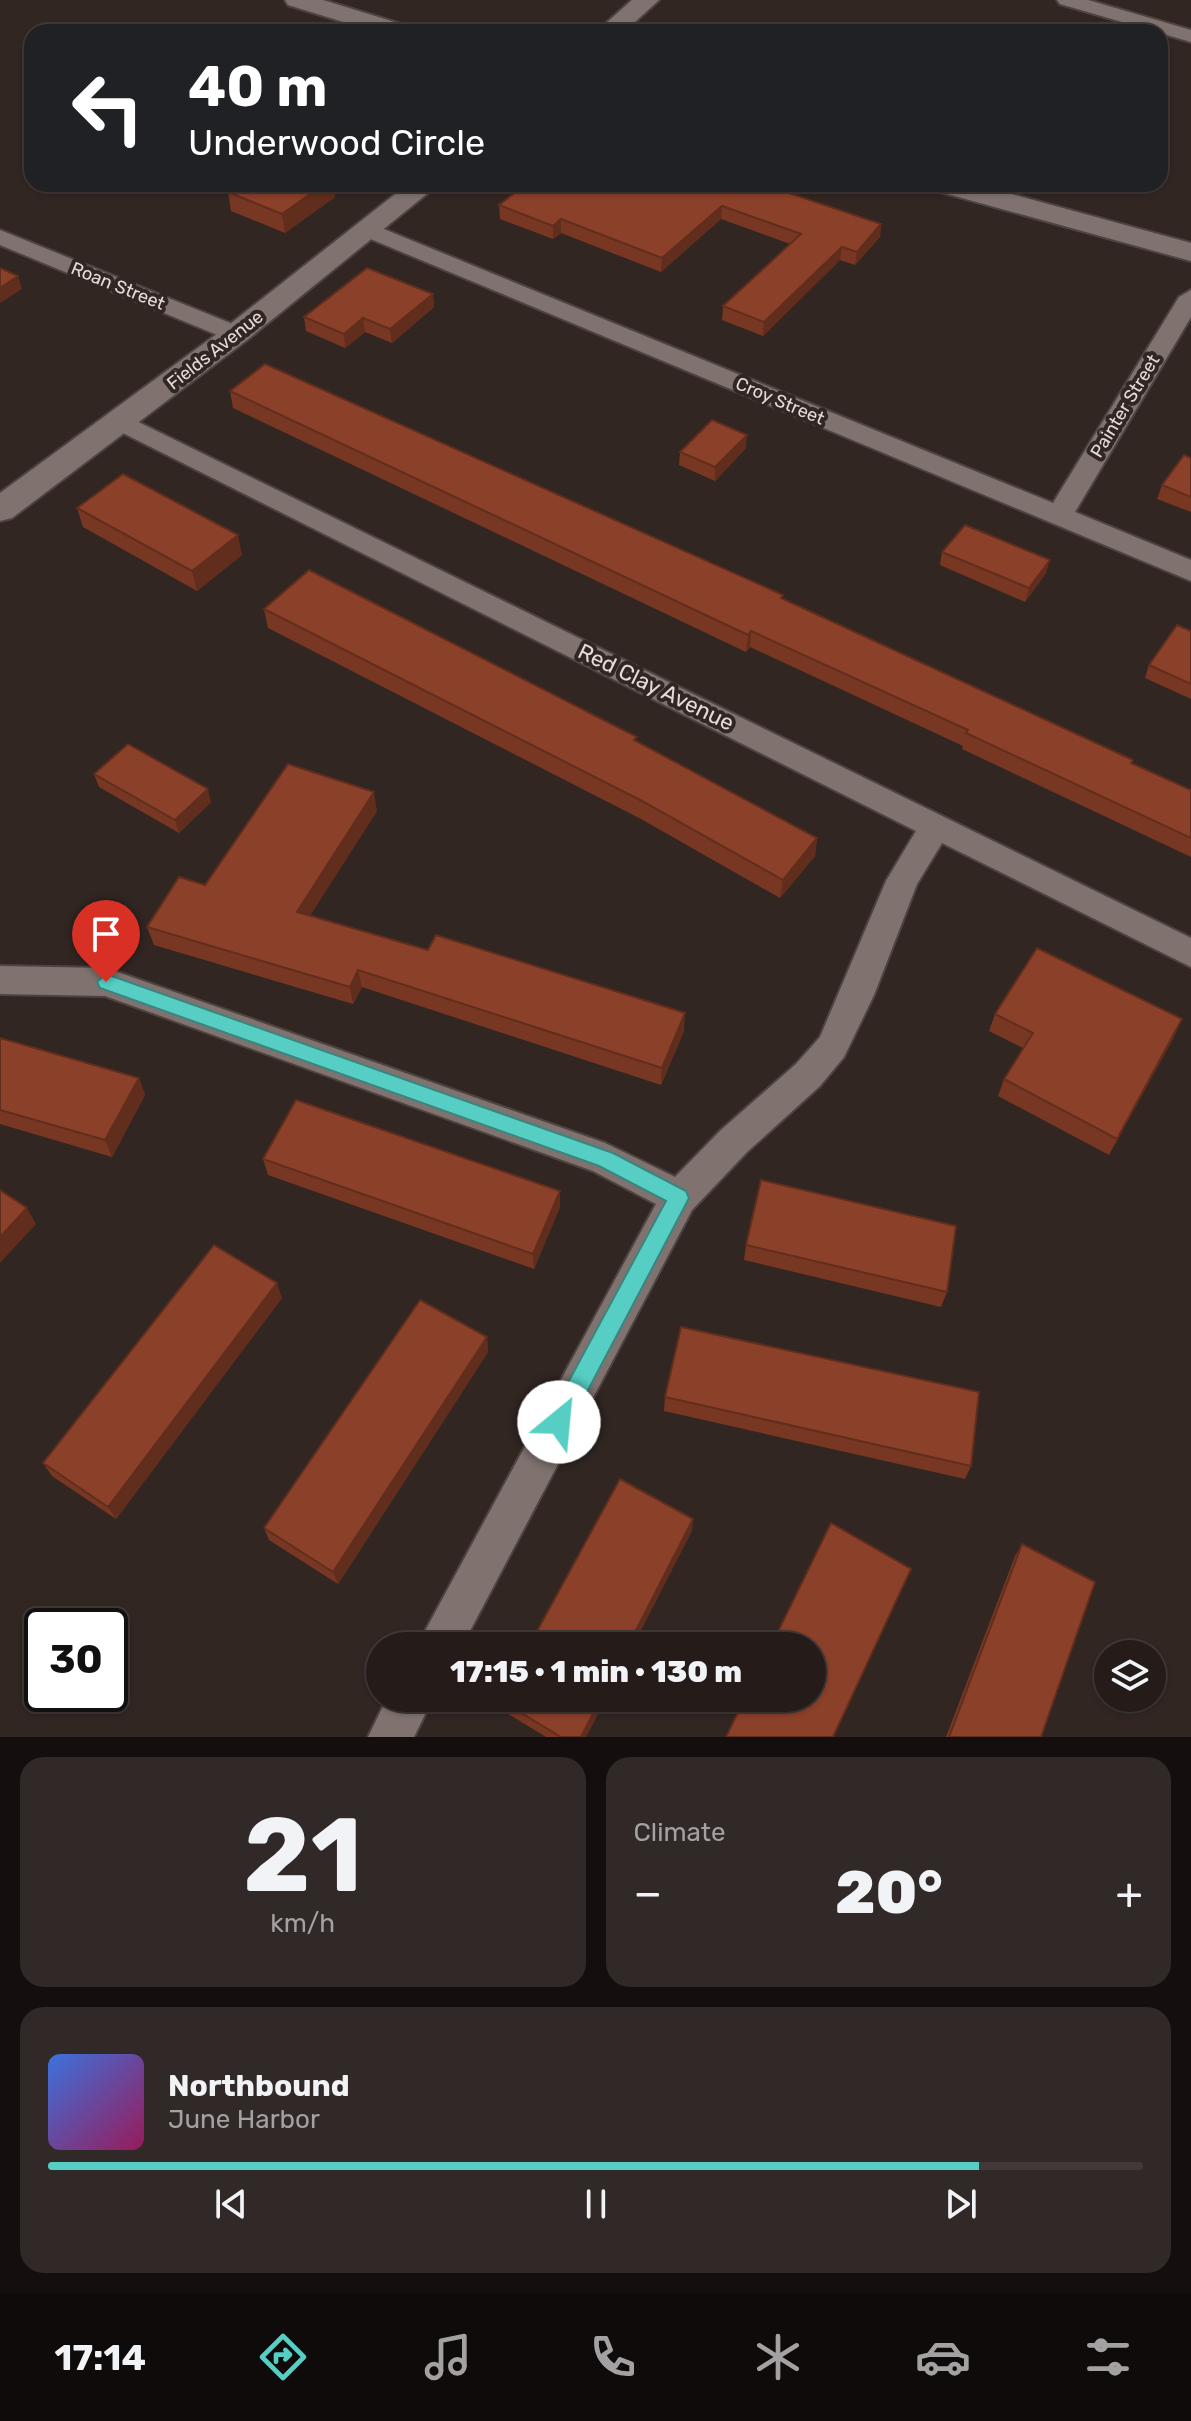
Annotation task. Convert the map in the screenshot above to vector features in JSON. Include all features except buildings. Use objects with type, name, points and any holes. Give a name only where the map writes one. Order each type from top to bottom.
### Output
[{"type":"street","points":[[297,0],[376,24]]},
{"type":"street","points":[[618,24],[647,0]]},
{"type":"street","points":[[1067,0],[1150,24]]},
{"type":"street","points":[[1168,29],[1191,36]]},
{"type":"street","name":"Fields Avenue","points":[[0,510],[122,422],[415,192]]},
{"type":"street","points":[[972,192],[1191,252]]},
{"type":"street","name":"Croy Street","points":[[369,230],[1191,571]]},
{"type":"street","name":"Roan Street","points":[[0,237],[236,334]]},
{"type":"street","name":"Painter Street","points":[[1059,516],[1191,297]]},
{"type":"street","name":"Red Clay Avenue","points":[[122,422],[1191,953]]},
{"type":"street","points":[[446,1632],[679,1198],[734,1141],[808,1075],[832,1047],[857,995],[902,881],[936,826]]},
{"type":"street","points":[[0,980],[106,982],[605,1159],[679,1198]]},
{"type":"street","points":[[390,1737],[403,1712]]},
{"type":"route","points":[[106,982],[605,1159],[679,1198],[559,1422]]}]
